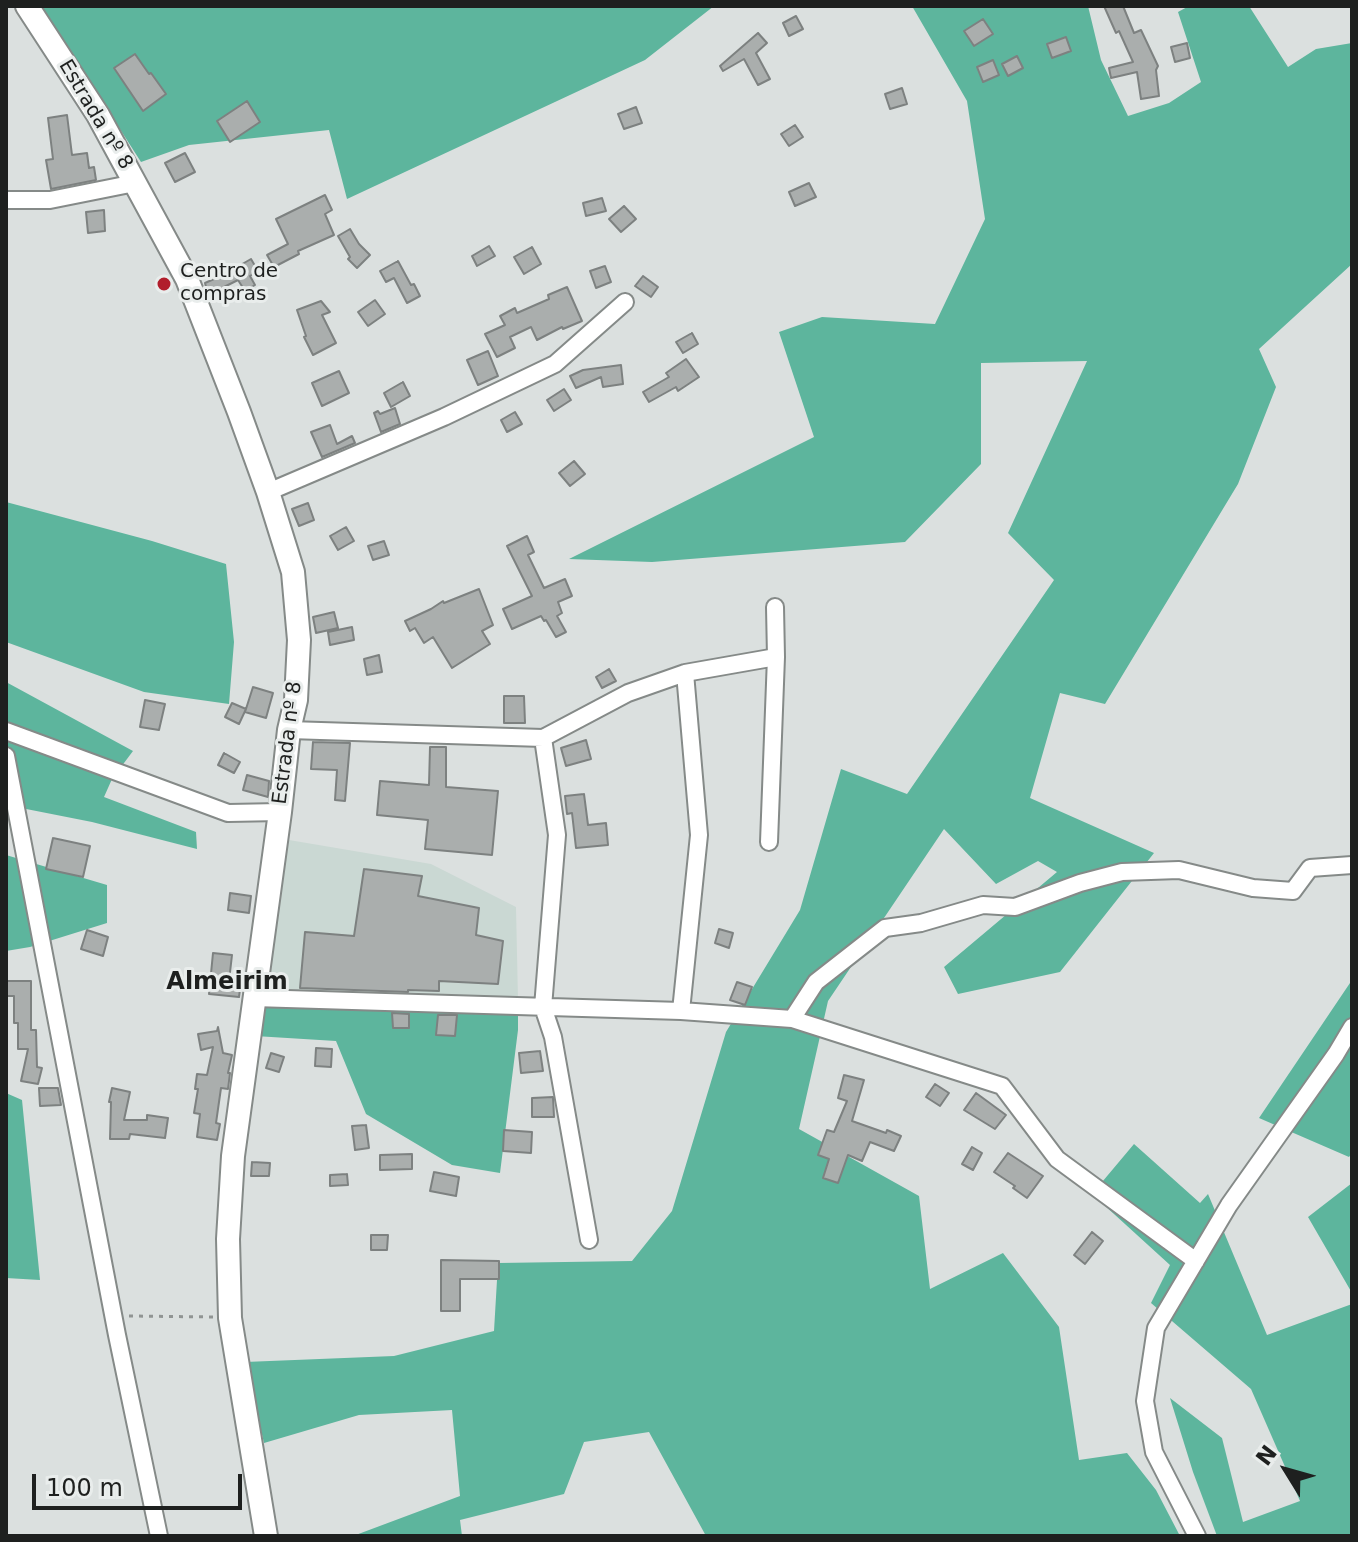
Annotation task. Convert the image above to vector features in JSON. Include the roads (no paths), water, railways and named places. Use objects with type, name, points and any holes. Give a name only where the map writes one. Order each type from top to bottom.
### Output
[{"type":"main road","name":"Estrada nº 8","points":[[27,6],[98,115],[187,279],[268,492],[293,572],[299,640],[296,700],[289,730],[233,1156],[228,1239],[230,1318],[266,1536]]},
{"type":"street","points":[[6,200],[50,200],[135,183]]},
{"type":"street","points":[[268,492],[444,417],[555,364],[625,302]]},
{"type":"street","points":[[769,842],[775,607]]},
{"type":"street","points":[[289,730],[543,738],[628,693],[685,673],[776,657]]},
{"type":"street","points":[[681,1011],[699,835],[685,673]]},
{"type":"street","points":[[6,731],[228,813],[280,812]]},
{"type":"street","points":[[543,738],[557,835],[543,1007],[553,1037],[589,1240]]},
{"type":"street","points":[[6,756],[159,1536]]},
{"type":"street","points":[[792,1019],[816,982],[885,928],[921,923],[983,905],[1015,907],[1080,883],[1122,872],[1179,870],[1253,888],[1293,891],[1310,868],[1352,865]]},
{"type":"street","points":[[254,998],[681,1011],[792,1019],[1002,1086],[1057,1159],[1196,1261]]},
{"type":"street","points":[[1197,1536],[1154,1452],[1145,1401],[1156,1328],[1229,1205],[1352,1027]]},
{"type":"place","name":"Centro de compras","points":[[164,284]]},
{"type":"district","name":"Almeirim","points":[[227,983]]}]
